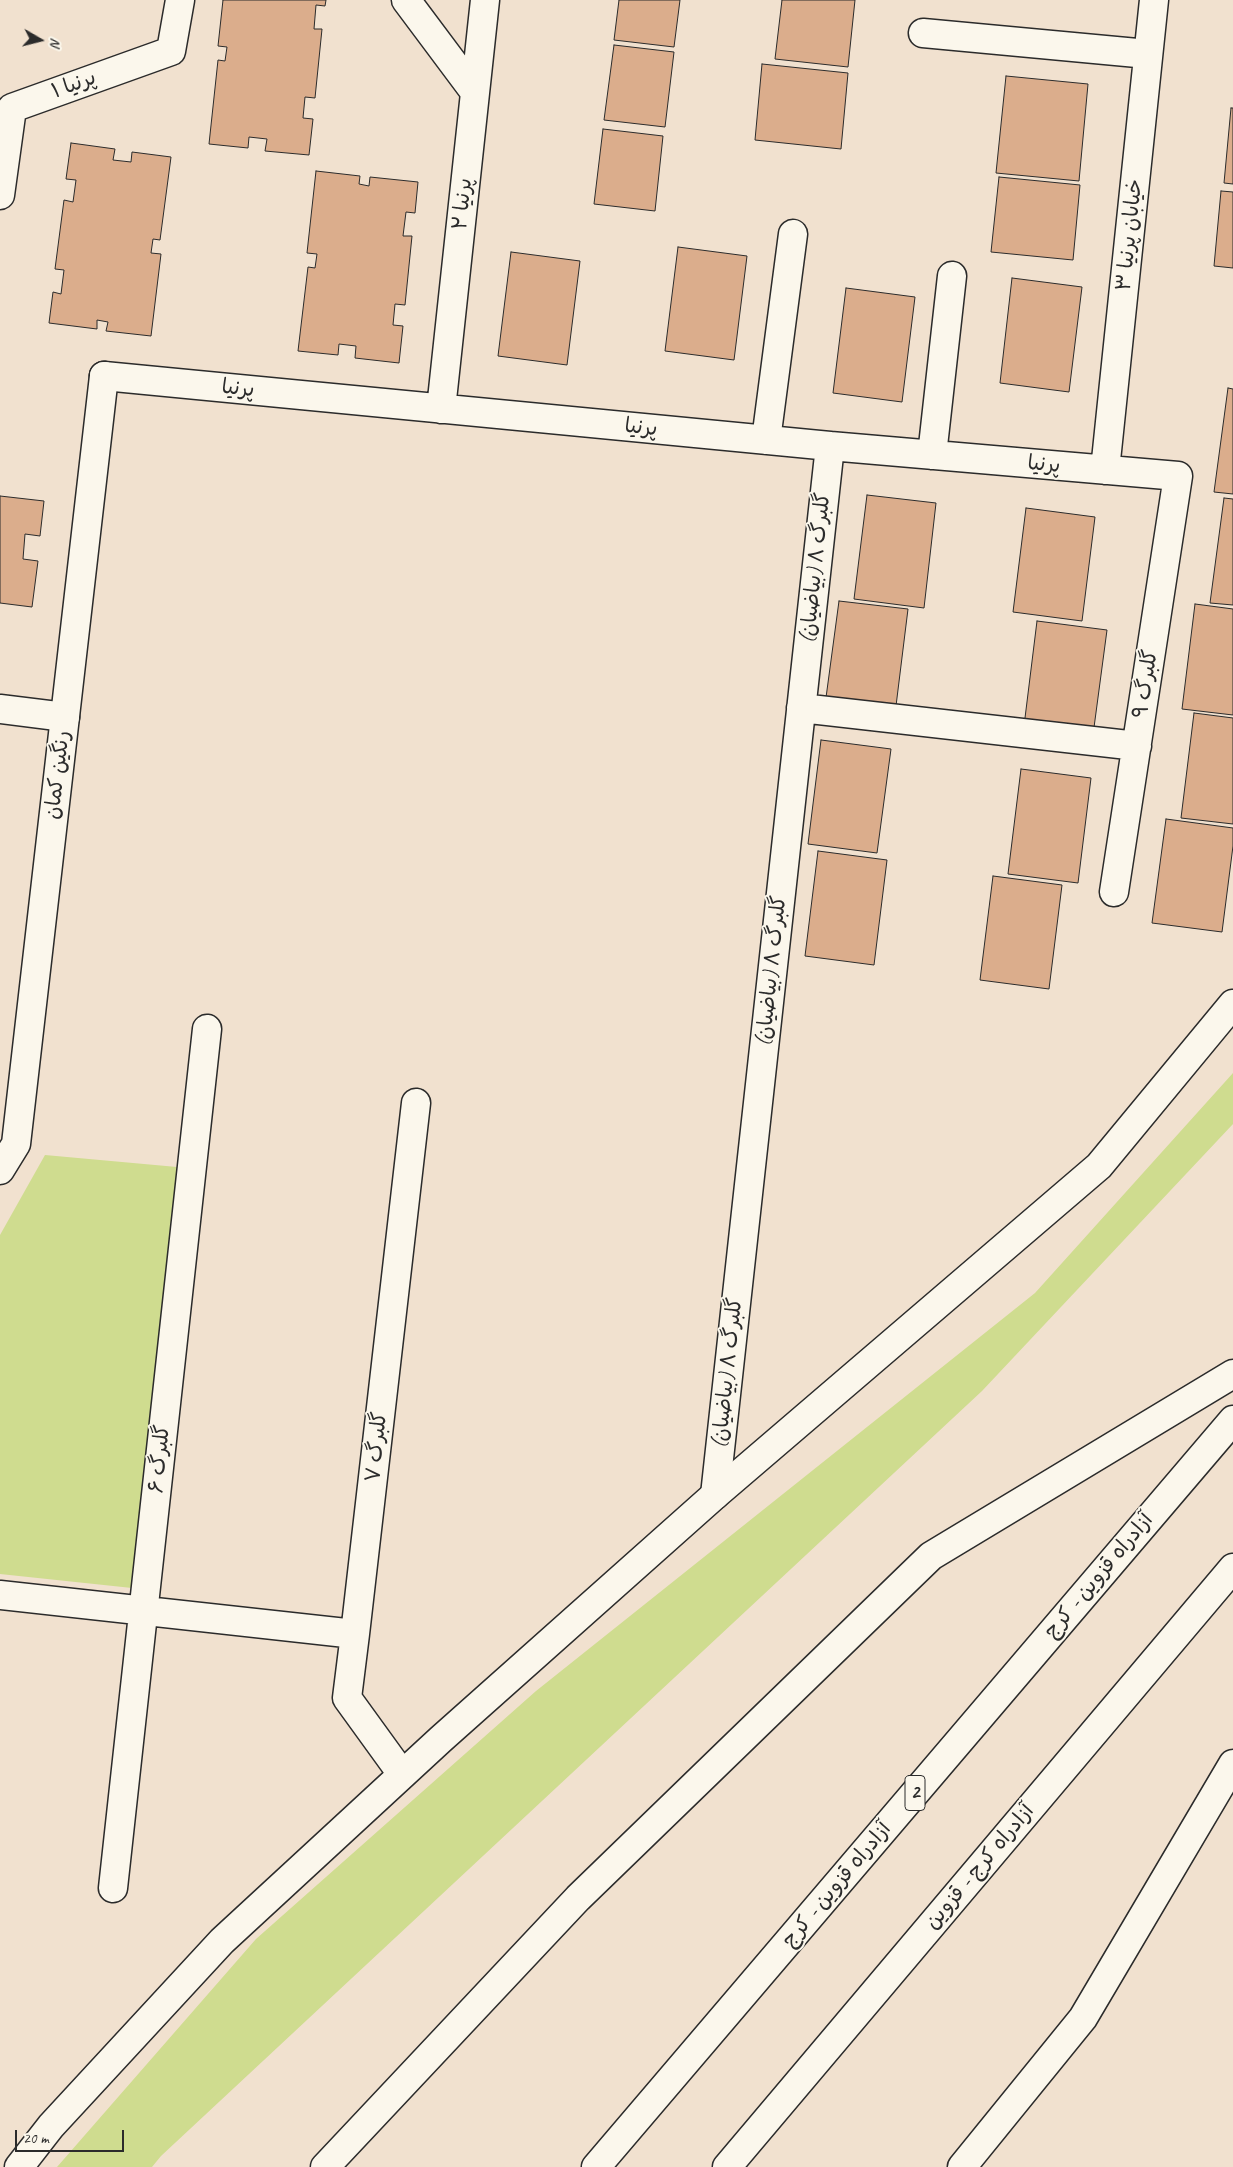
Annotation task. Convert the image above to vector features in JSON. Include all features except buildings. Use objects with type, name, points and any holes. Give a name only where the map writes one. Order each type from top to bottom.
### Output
[{"type":"main road","name":"پرنیا ۱","points":[[0,195],[12,108],[171,51],[180,0]]},
{"type":"main road","points":[[406,0],[474,91]]},
{"type":"main road","name":"پرنیا ۲","points":[[441,409],[485,0]]},
{"type":"main road","name":"خیابان پرنیا ۳","points":[[1105,470],[1154,0]]},
{"type":"main road","points":[[923,33],[1148,54]]},
{"type":"main road","points":[[766,440],[793,234]]},
{"type":"main road","points":[[932,455],[952,276]]},
{"type":"main road","name":"پرنیا","points":[[104,376],[830,446],[1178,476]]},
{"type":"main road","name":"رنگین کمان","points":[[0,1170],[16,1144],[104,376]]},
{"type":"main road","name":"گلبرگ ۸ (بیاضیان)","points":[[715,1495],[830,446]]},
{"type":"main road","name":"گلبرگ ۹","points":[[1114,892],[1178,476]]},
{"type":"main road","points":[[801,708],[1137,746]]},
{"type":"main road","points":[[0,709],[65,717]]},
{"type":"main road","points":[[19,2167],[51,2126],[222,1941],[402,1774],[715,1495],[1099,1166],[1233,1004]]},
{"type":"main road","name":"گلبرگ ۶","points":[[113,1888],[207,1029]]},
{"type":"main road","name":"گلبرگ ۷","points":[[402,1774],[346,1698],[356,1634],[416,1103]]},
{"type":"main road","points":[[325,2167],[578,1898],[932,1556],[1233,1374]]},
{"type":"main road","name":"آزادراه قزوین - کرج","points":[[596,2167],[1233,1420]]},
{"type":"main road","name":"آزادراه کرج - قزوین","points":[[727,2167],[1233,1568]]},
{"type":"main road","points":[[0,1595],[356,1634]]},
{"type":"main road","points":[[962,2167],[1083,2018],[1233,1764]]},
{"type":"green space","points":[[1233,1073],[1233,1124],[982,1391],[161,2156],[152,2167],[57,2167],[256,1939],[536,1691],[1035,1293]]},
{"type":"green space","points":[[45,1155],[177,1167],[132,1588],[0,1574],[0,1235]]}]
